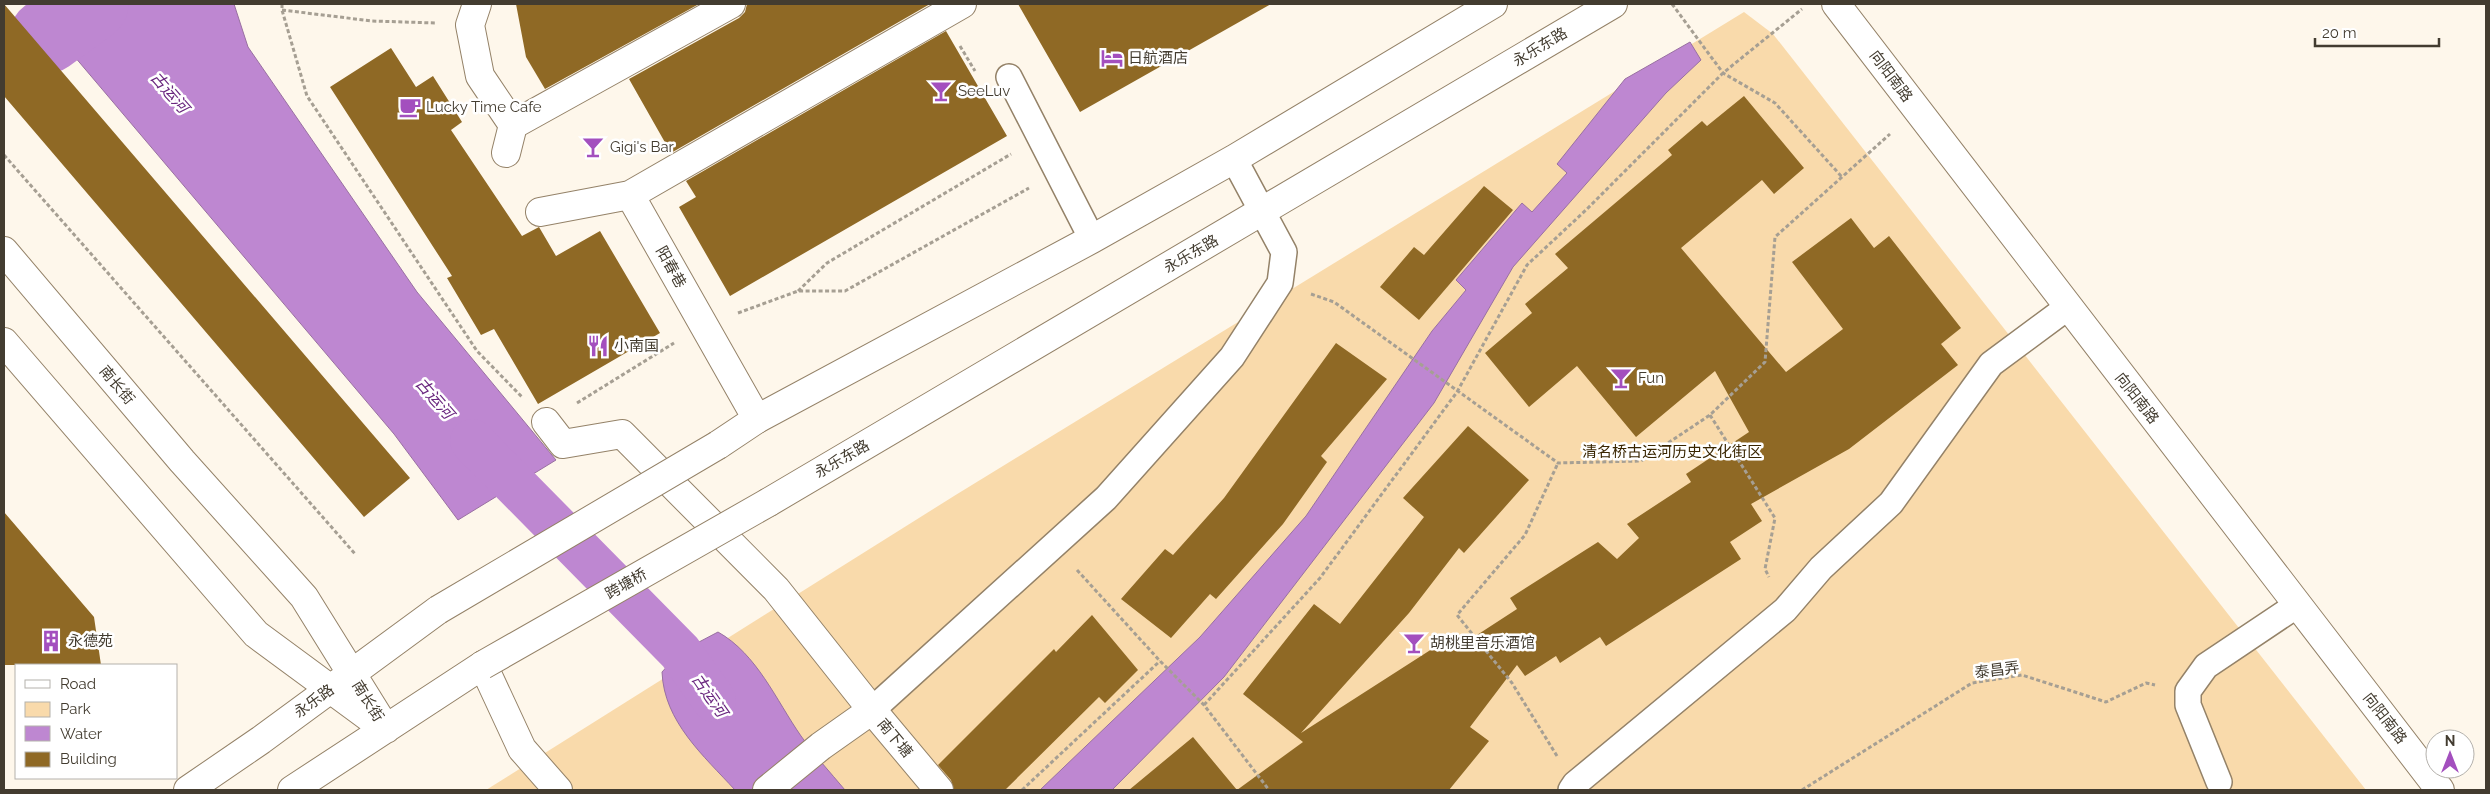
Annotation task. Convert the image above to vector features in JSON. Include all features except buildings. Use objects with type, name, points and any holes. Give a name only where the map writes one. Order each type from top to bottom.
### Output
[{"type":"main road","points":[[506,153],[513,125],[731,4]]},
{"type":"main road","points":[[757,419],[1234,159],[1493,4]]},
{"type":"main road","name":"永乐东路","points":[[769,502],[1613,4]]},
{"type":"main road","name":"向阳南路","points":[[1836,4],[2440,790]]},
{"type":"main road","points":[[540,212],[630,195],[952,9]]},
{"type":"main road","points":[[474,14],[480,76],[513,125]]},
{"type":"main road","name":"阳春巷","points":[[630,195],[757,419]]},
{"type":"main road","name":"南长街","points":[[4,251],[182,461],[304,597],[341,681]]},
{"type":"main road","name":"南长街","points":[[4,342],[256,634],[341,681],[386,729]]},
{"type":"main road","name":"永乐路","points":[[188,790],[438,610],[718,446],[757,419]]},
{"type":"main road","points":[[546,422],[563,444],[622,434],[776,589],[872,710]]},
{"type":"main road","name":"跨塘桥","points":[[483,665],[769,502]]},
{"type":"main road","points":[[292,790],[483,665],[522,749],[558,790]]},
{"type":"main road","name":"南下塘","points":[[767,790],[821,746],[872,710],[939,790]]},
{"type":"lane","points":[[1009,77],[1092,238]]},
{"type":"lane","points":[[872,710],[1106,498],[1232,358],[1280,282],[1284,252],[1234,159]]},
{"type":"lane","points":[[1573,787],[1785,610],[1821,568],[1891,503],[1991,364],[2068,307]]},
{"type":"lane","points":[[2219,782],[2188,705],[2188,691],[2206,666],[2297,605]]},
{"type":"path","points":[[282,4],[282,10],[307,96],[477,351],[546,422]]},
{"type":"path","points":[[1672,4],[1724,73],[1775,103],[1842,177]]},
{"type":"path","points":[[1204,705],[1320,578],[1457,392],[1527,265],[1586,210],[1724,73],[1808,4]]},
{"type":"path","points":[[952,9],[977,73]]},
{"type":"path","points":[[282,10],[372,21],[474,14]]},
{"type":"path","points":[[1280,282],[1334,302],[1558,463],[1641,461],[1710,415],[1765,362],[1775,237],[1916,110]]},
{"type":"path","points":[[798,291],[827,263],[1012,153]]},
{"type":"path","points":[[4,155],[356,555]]},
{"type":"path","points":[[580,402],[703,325],[798,291],[845,291],[1058,172]]},
{"type":"path","points":[[1710,415],[1775,518],[1765,568],[1785,610]]},
{"type":"path","points":[[1558,463],[1525,535],[1457,615],[1512,683],[1573,787]]},
{"type":"path","points":[[1054,546],[1160,661],[1204,705],[1268,790]]},
{"type":"path","points":[[1022,790],[1160,661]]},
{"type":"path","name":"泰昌弄","points":[[1802,790],[1972,683],[2022,675],[2106,702],[2146,683],[2188,691]]},
{"type":"green space","name":"清名桥古运河历史文化街区","points":[[1744,12],[1773,34],[2366,790],[486,790],[954,496]]},
{"type":"water","points":[[30,4],[234,4],[248,47],[417,292],[556,460],[458,520],[394,434]]},
{"type":"water","points":[[1690,42],[1701,60],[1666,93],[1513,267],[1434,403],[1224,677],[1112,790],[1040,790],[1200,637],[1306,516],[1432,331],[1466,290],[1456,280],[1522,203],[1532,212],[1567,173],[1557,164],[1625,79]]},
{"type":"water","points":[[718,632],[732,641],[755,665],[806,743],[845,790],[735,790],[699,751],[678,722],[670,707],[664,690],[662,672],[680,652]]},
{"type":"waterway","points":[[47,36],[91,4]]},
{"type":"waterway","name":"古运河","points":[[472,441],[680,652],[714,700]]},
{"type":"place","name":"日航酒店","points":[[1112,58]]},
{"type":"place","name":"SeeLuv","points":[[941,91]]},
{"type":"place","name":"Lucky Time Cafe","points":[[410,107]]},
{"type":"place","name":"Gigi's Bar","points":[[593,147]]},
{"type":"place","name":"小南国","points":[[598,346]]},
{"type":"place","name":"Fun","points":[[1621,378]]},
{"type":"place","name":"永德苑","points":[[51,641]]},
{"type":"place","name":"胡桃里音乐酒馆","points":[[1414,643]]}]
